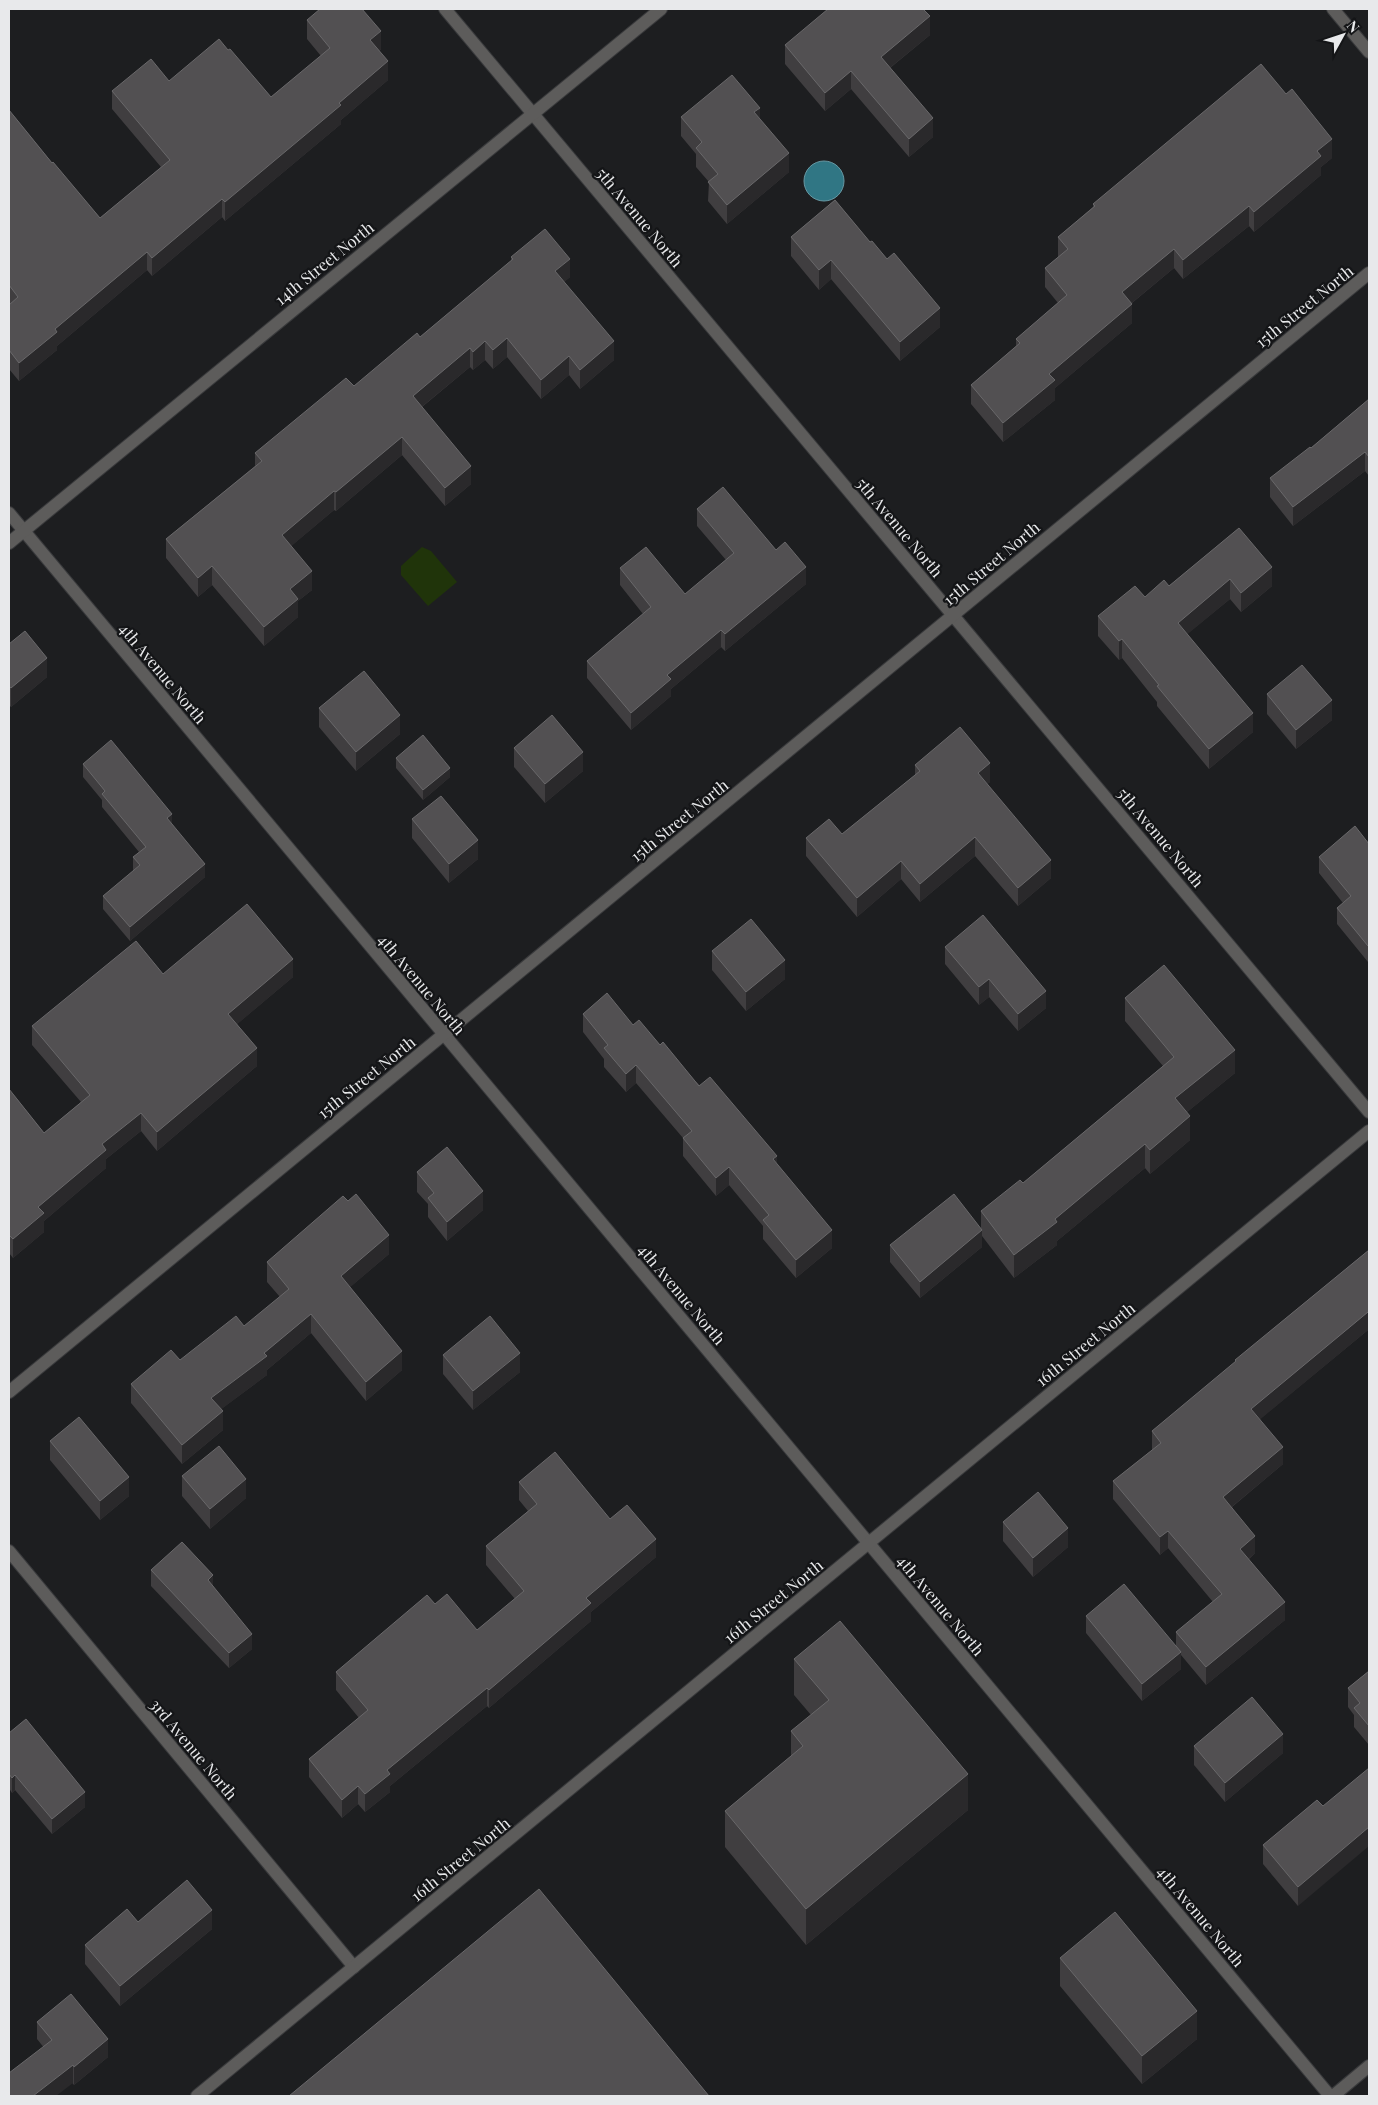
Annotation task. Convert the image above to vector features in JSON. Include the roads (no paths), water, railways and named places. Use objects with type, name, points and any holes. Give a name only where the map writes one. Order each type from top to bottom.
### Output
[{"type":"street","name":"5th Avenue North","points":[[445,9],[1369,1112]]},
{"type":"street","name":"14th Street North","points":[[9,543],[661,9]]},
{"type":"street","points":[[1333,9],[1369,52]]},
{"type":"street","name":"15th Street North","points":[[9,1392],[1369,273]]},
{"type":"street","name":"4th Avenue North","points":[[9,513],[1331,2096]]},
{"type":"street","name":"16th Street North","points":[[197,2096],[1369,1131]]},
{"type":"street","name":"3rd Avenue North","points":[[9,1551],[354,1967]]},
{"type":"street","points":[[1331,2096],[1369,2066]]},
{"type":"water","points":[[828,161],[835,164],[841,170],[844,181],[843,189],[835,198],[828,201],[820,201],[813,198],[805,189],[804,177],[807,170],[816,162]]}]
